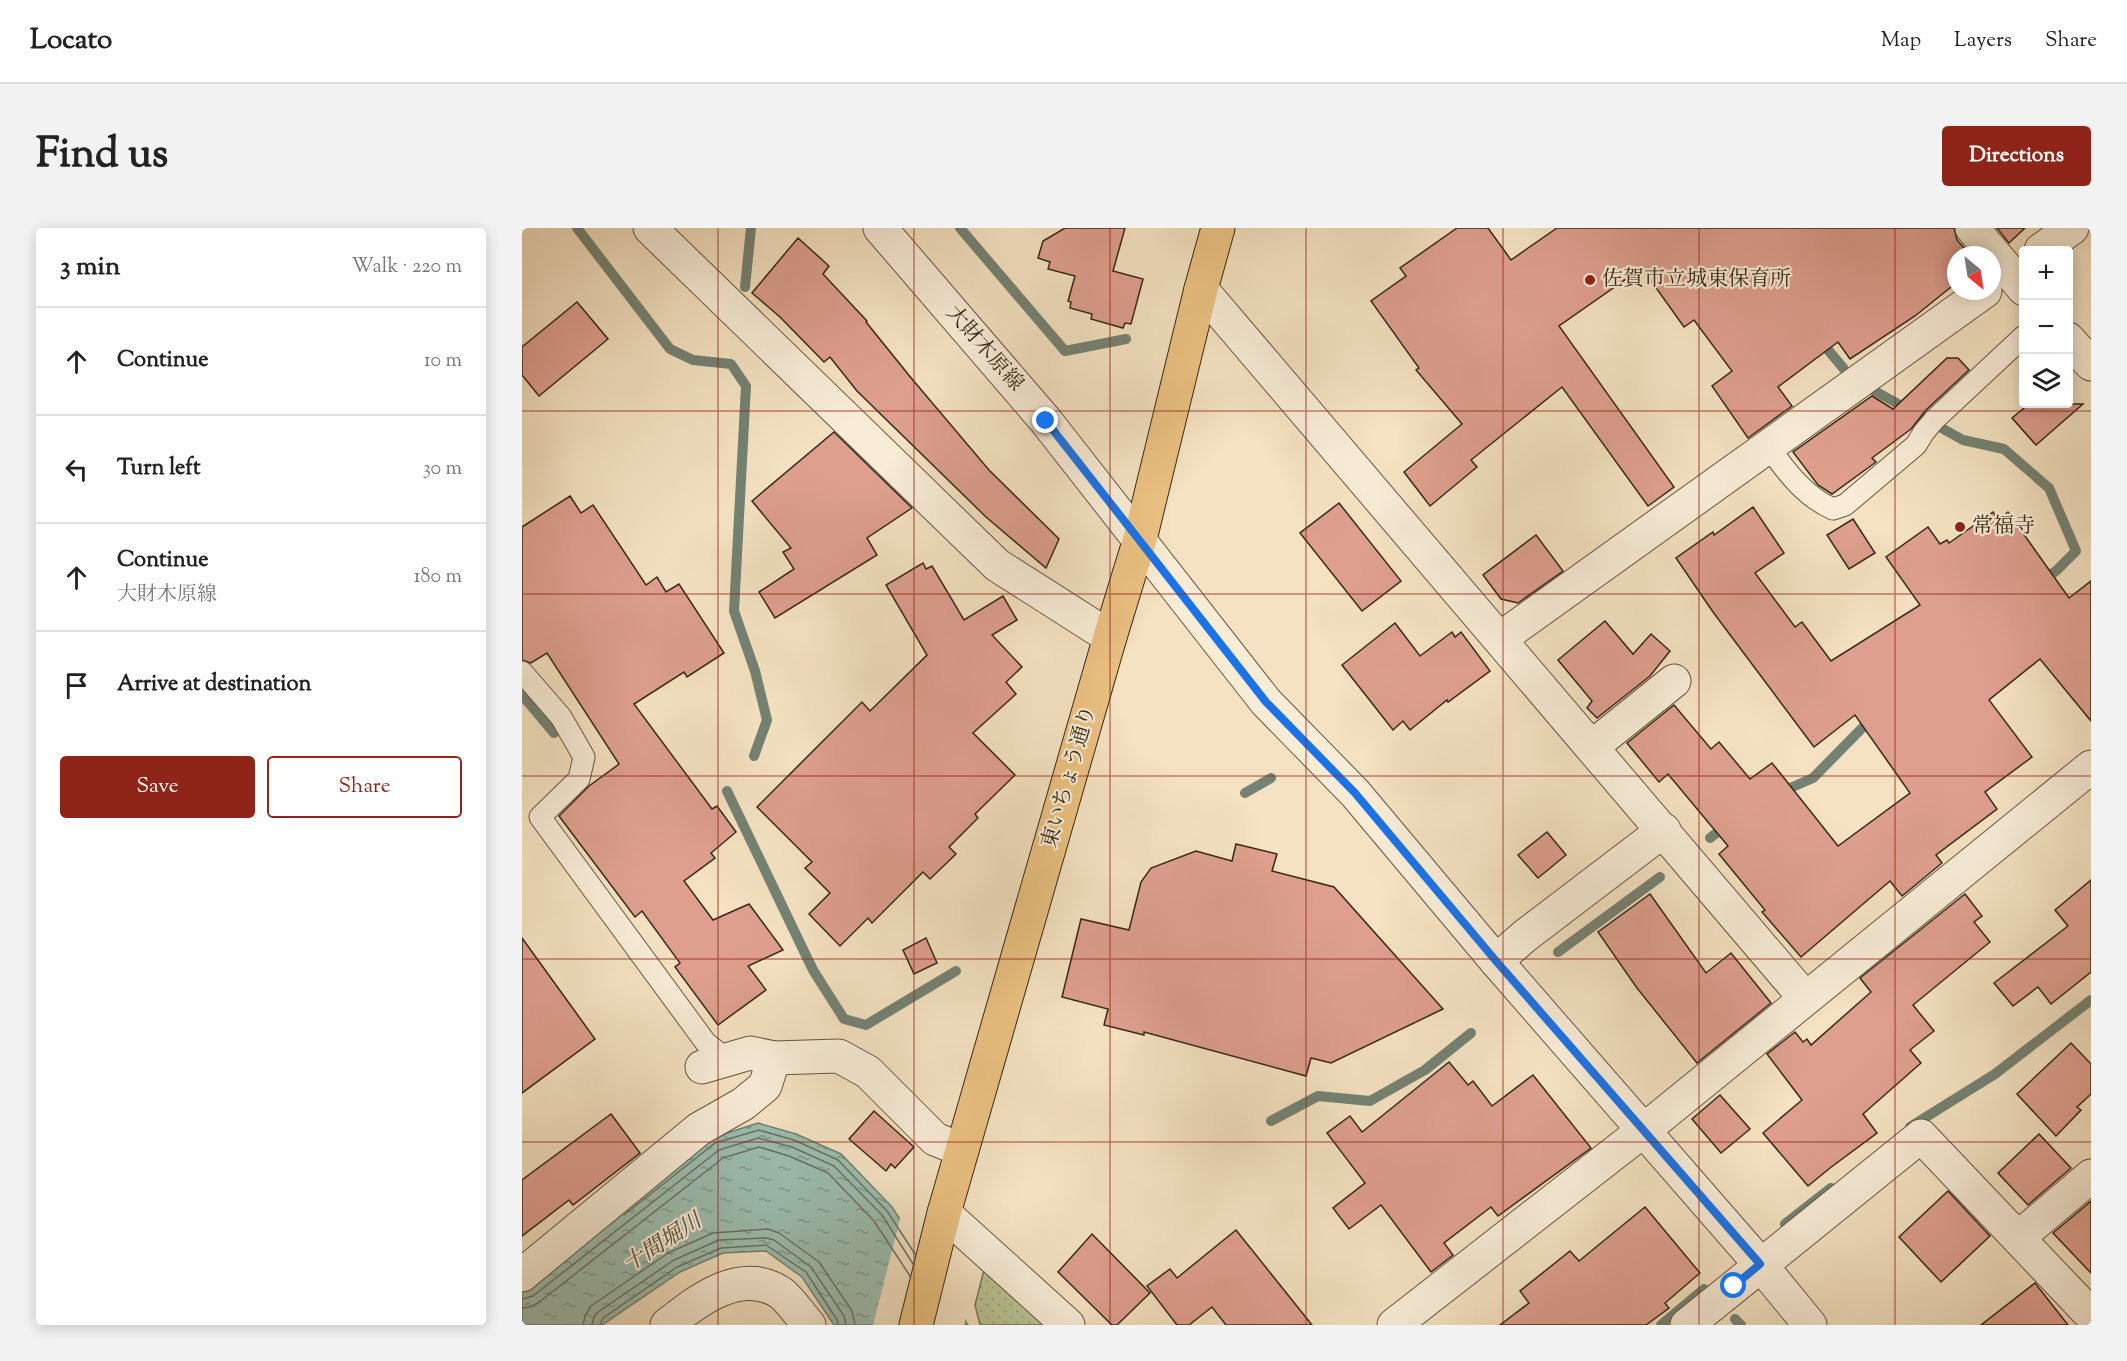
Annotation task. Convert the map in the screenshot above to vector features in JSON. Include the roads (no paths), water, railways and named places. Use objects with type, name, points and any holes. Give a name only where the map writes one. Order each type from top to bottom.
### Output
[{"type":"highway","name":"東いちょう通り","points":[[916,1325],[940,1227],[1140,539],[1218,228]]},
{"type":"street","points":[[650,228],[997,565],[1110,637]]},
{"type":"street","name":"大財木原線","points":[[880,228],[1046,421],[1266,702],[1355,793],[1496,961],[1760,1264]]},
{"type":"street","points":[[1501,638],[1768,446],[2007,280],[1972,228]]},
{"type":"street","points":[[2047,246],[2072,228]]},
{"type":"street","points":[[1202,289],[1805,998]]},
{"type":"street","points":[[2073,344],[2091,364]]},
{"type":"street","points":[[1593,746],[1674,681]]},
{"type":"street","points":[[1394,1325],[1644,1130],[2091,767]]},
{"type":"street","points":[[1496,961],[1526,935],[1664,830]]},
{"type":"street","points":[[715,1063],[750,1053],[774,1058],[839,1056],[868,1072],[935,1139],[962,1150]]},
{"type":"street","points":[[522,1275],[699,1129],[742,1104],[765,1086],[774,1058]]},
{"type":"street","points":[[1687,1325],[1921,1136],[2091,1315]]},
{"type":"street","points":[[2018,1238],[2091,1176]]},
{"type":"street","points":[[940,1227],[1068,1325]]},
{"type":"street","points":[[1760,1264],[1810,1325]]},
{"type":"street","points":[[667,1325],[697,1301],[728,1286],[759,1283],[781,1293],[809,1325]]},
{"type":"lane","points":[[1768,446],[1783,467],[1817,502],[1833,509],[1845,505],[1916,445],[1929,426],[2019,341]]},
{"type":"lane","points":[[522,672],[561,717],[584,757],[579,779],[540,817],[706,1043],[715,1063]]},
{"type":"water","name":"十間堀川","points":[[758,1123],[796,1134],[841,1154],[892,1207],[968,1325],[834,1325],[802,1277],[766,1251],[723,1253],[680,1272],[602,1325],[522,1325],[522,1287],[712,1138]]},
{"type":"waterway","points":[[577,228],[670,349],[693,360],[731,364],[746,386],[734,611],[755,671],[767,720],[754,756]]},
{"type":"waterway","points":[[745,287],[751,228]]},
{"type":"waterway","points":[[960,228],[1065,351],[1126,339]]},
{"type":"waterway","points":[[1819,339],[1844,369]]},
{"type":"waterway","points":[[1873,390],[1963,440],[2004,449],[2049,488],[2076,551],[2056,571],[2041,581]]},
{"type":"waterway","points":[[522,695],[554,733]]},
{"type":"waterway","points":[[1781,792],[1813,778],[1872,718]]},
{"type":"waterway","points":[[1245,793],[1271,778]]},
{"type":"waterway","points":[[727,791],[813,970],[844,1019],[866,1025],[956,971]]},
{"type":"waterway","points":[[1710,838],[1727,825]]},
{"type":"waterway","points":[[1558,952],[1660,877]]},
{"type":"waterway","points":[[1910,1127],[1995,1074],[2091,1000]]},
{"type":"waterway","points":[[1271,1121],[1318,1096],[1370,1101],[1425,1070],[1471,1033]]},
{"type":"waterway","points":[[1785,1224],[1831,1188]]},
{"type":"waterway","points":[[1661,1325],[1704,1289]]},
{"type":"waterway","points":[[1735,1319],[1741,1325]]},
{"type":"place","name":"佐賀市立城東保育所","points":[[1590,280]]},
{"type":"place","name":"常福寺","points":[[1960,527]]}]
